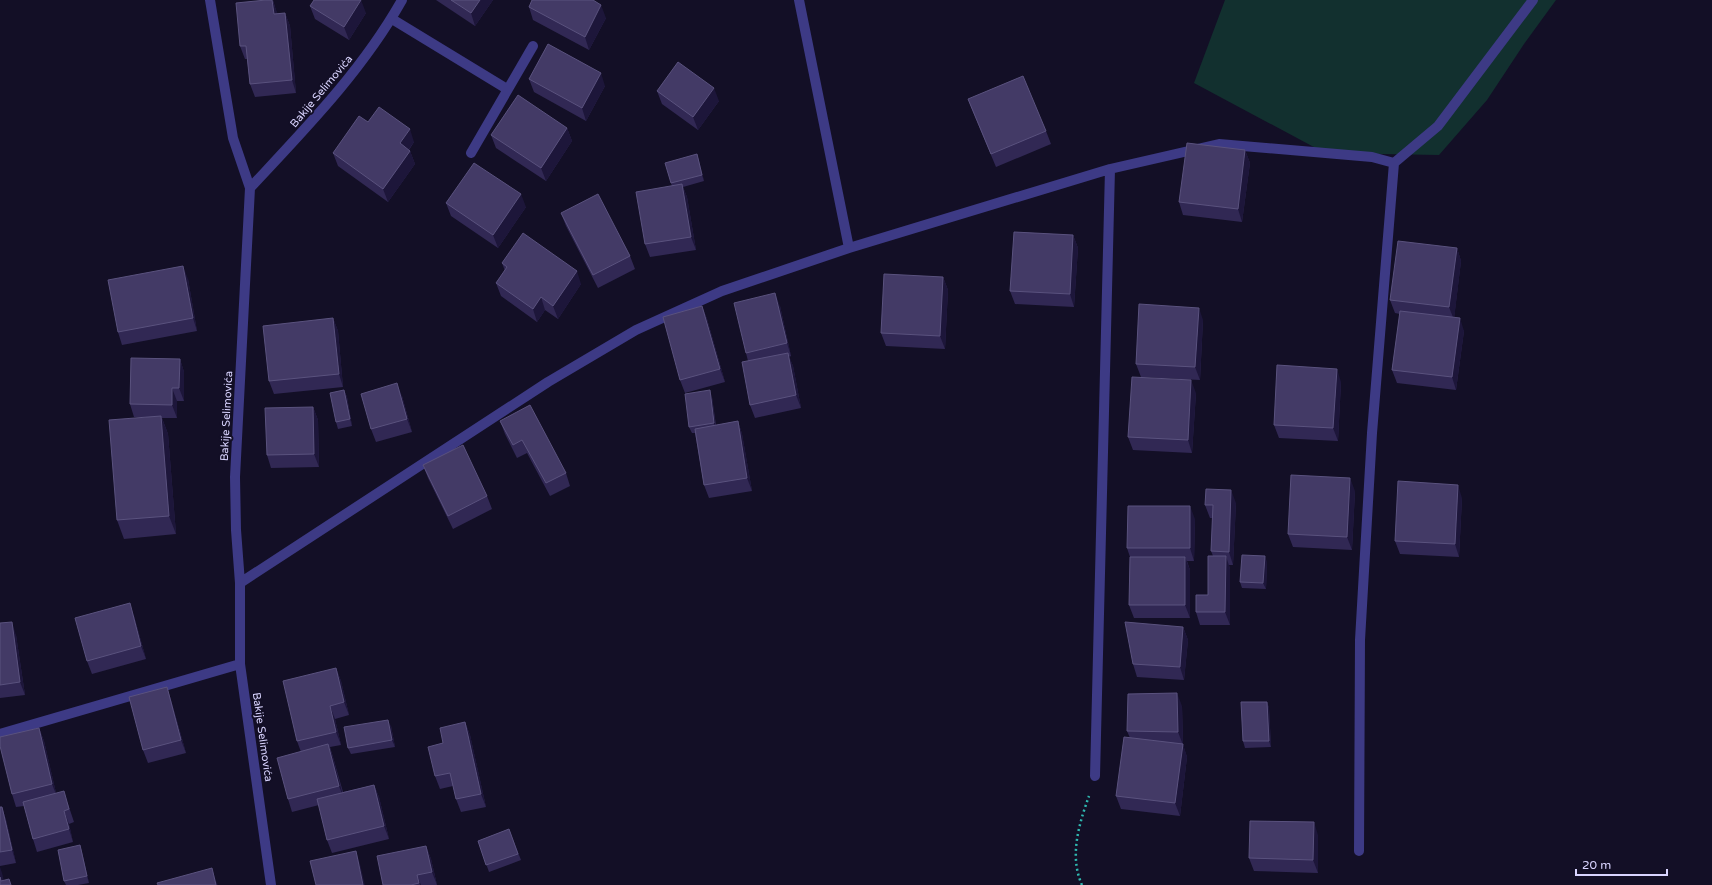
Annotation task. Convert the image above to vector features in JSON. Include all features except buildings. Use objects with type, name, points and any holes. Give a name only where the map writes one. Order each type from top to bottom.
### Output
[{"type":"street","points":[[210,0],[233,138],[250,188]]},
{"type":"street","name":"Bakije Selimovića","points":[[271,885],[240,664],[240,583],[236,530],[235,478],[250,188],[318,115],[362,61],[392,19],[402,0]]},
{"type":"street","points":[[799,0],[849,248]]},
{"type":"street","points":[[1360,851],[1360,640],[1372,433],[1394,163],[1438,126],[1533,0]]},
{"type":"street","points":[[392,19],[507,89]]},
{"type":"street","points":[[471,153],[533,46]]},
{"type":"street","points":[[240,583],[548,382],[636,330],[722,291],[849,248],[1110,169],[1219,144],[1372,157],[1394,163]]},
{"type":"street","points":[[1095,776],[1110,169]]},
{"type":"street","points":[[0,734],[240,664]]},
{"type":"path","points":[[1082,885],[1075,854],[1082,816],[1095,776]]},
{"type":"green space","points":[[1225,0],[1556,0],[1524,44],[1487,100],[1439,155],[1325,153],[1194,83]]}]
